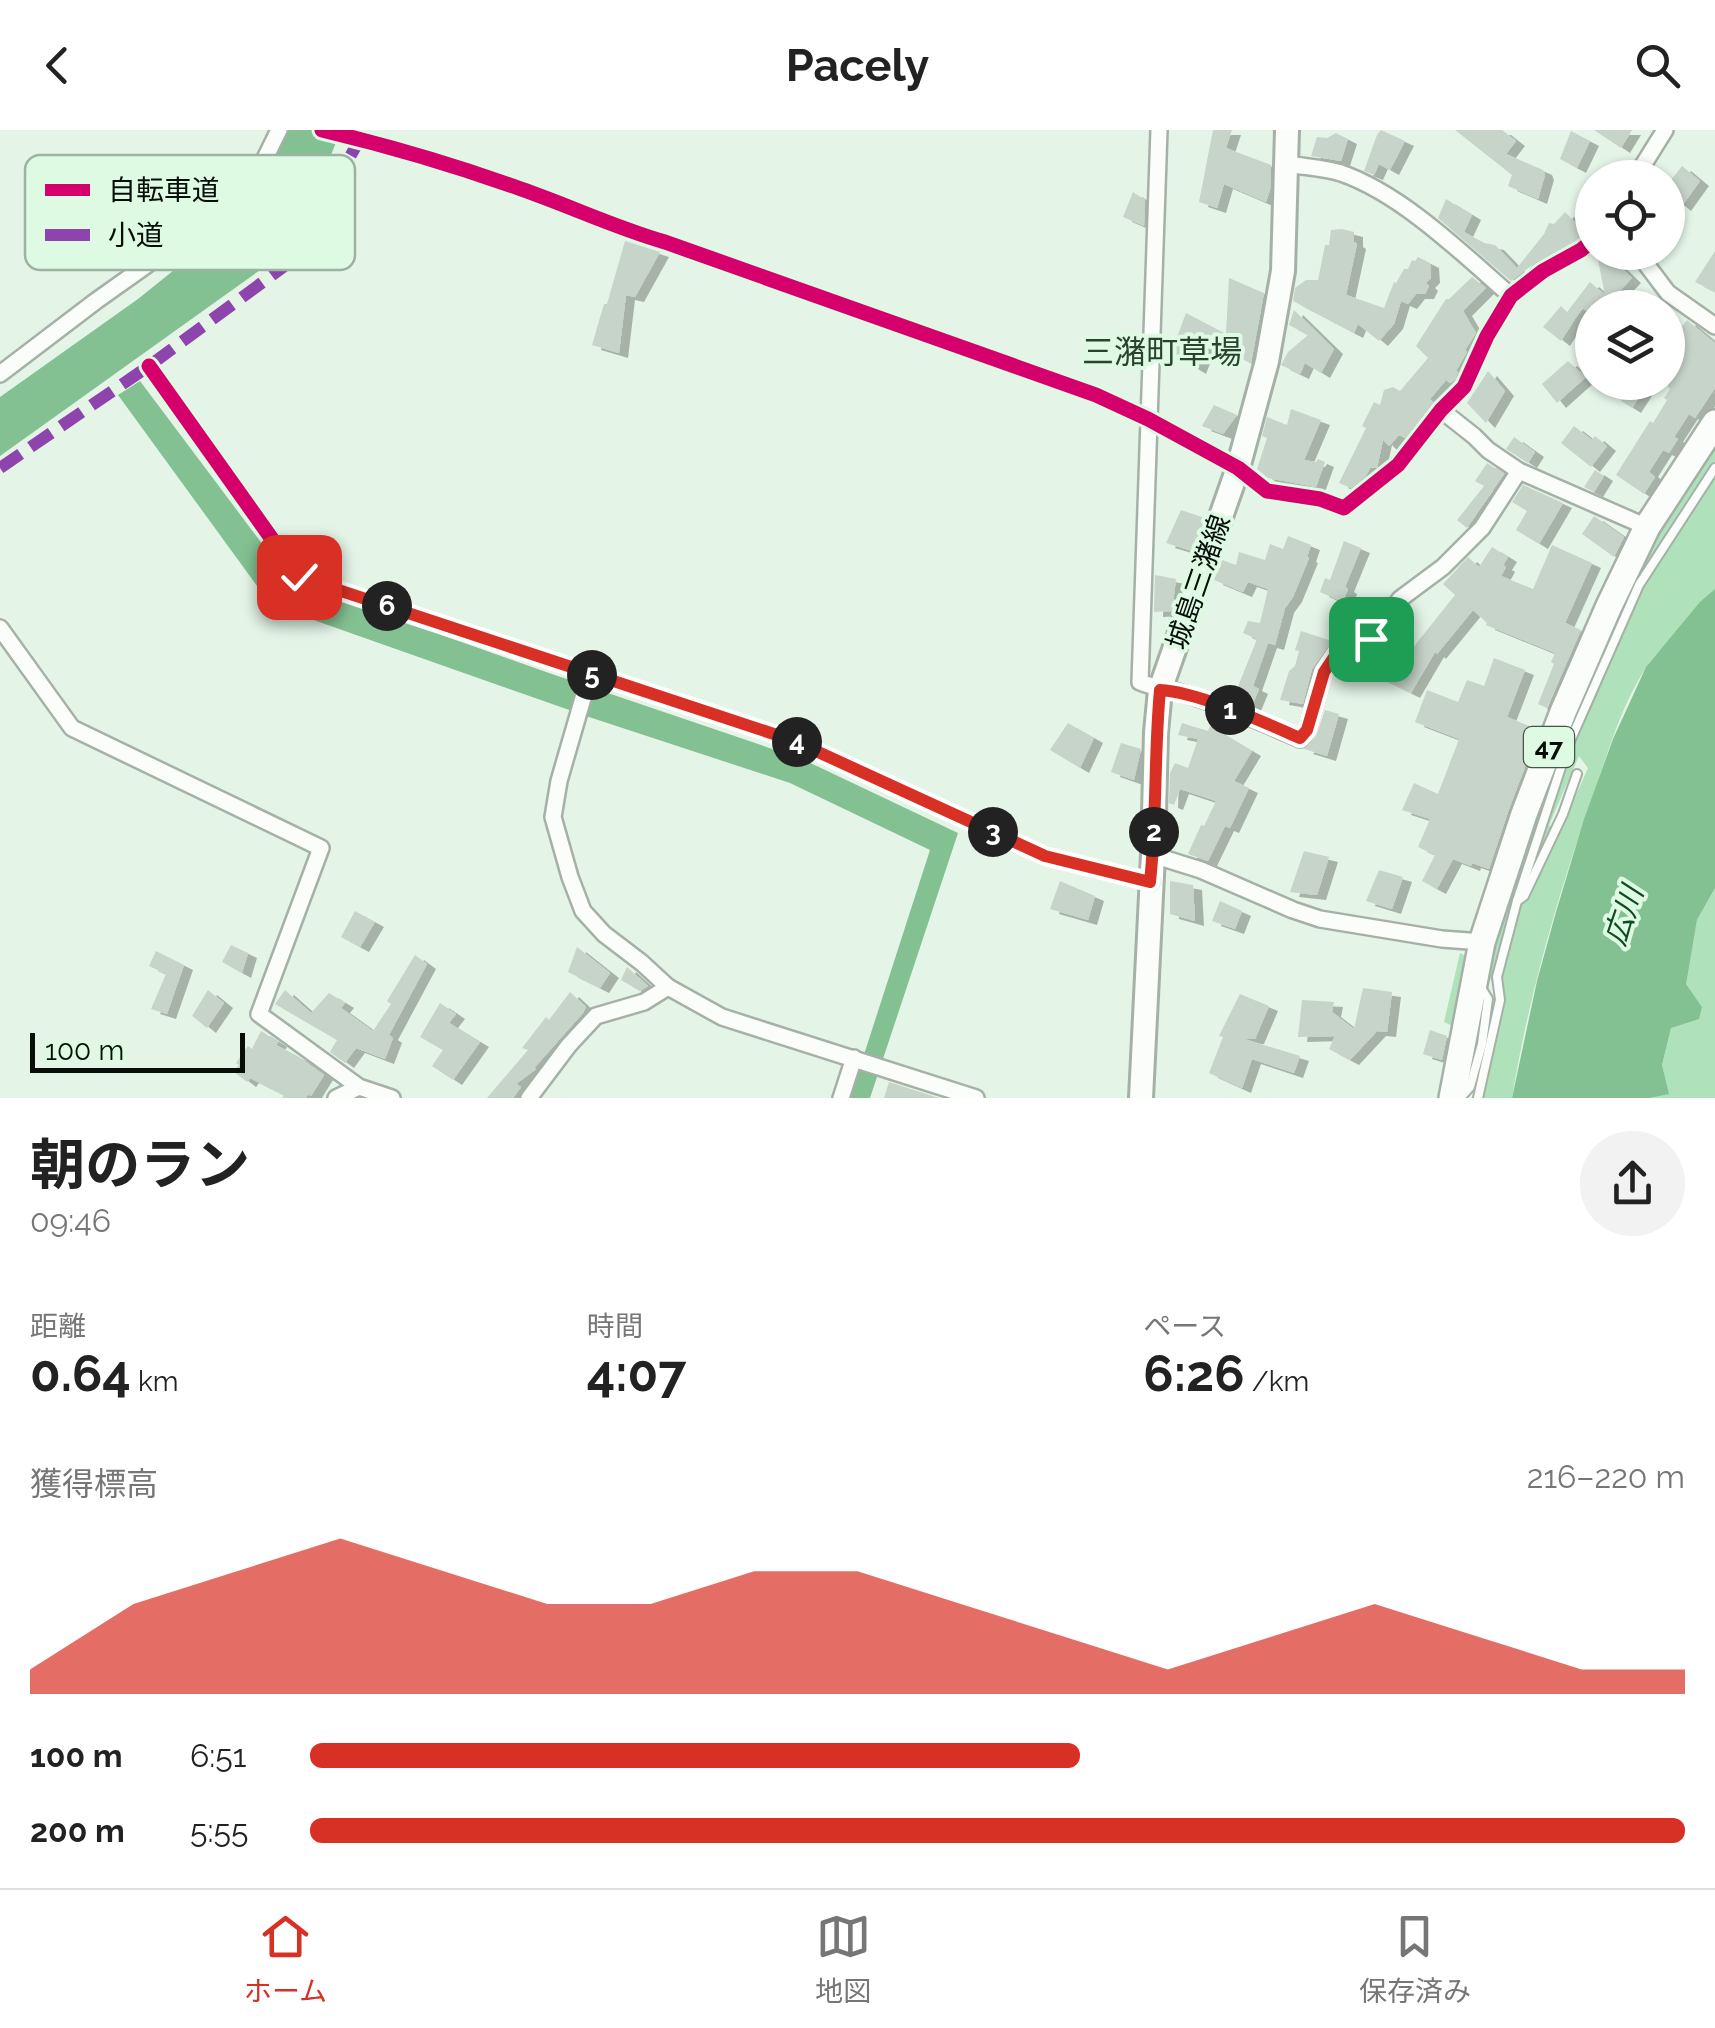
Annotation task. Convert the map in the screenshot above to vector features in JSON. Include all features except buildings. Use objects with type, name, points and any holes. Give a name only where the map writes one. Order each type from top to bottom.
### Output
[{"type":"main road","name":"城島三潴線","points":[[1142,1098],[1160,690],[1238,468],[1267,361],[1283,271],[1287,130]]},
{"type":"main road","name":"47","points":[[1456,1098],[1482,942],[1563,712],[1647,526],[1715,423]]},
{"type":"street","points":[[265,155],[279,130]]},
{"type":"street","points":[[322,130],[362,134],[520,188],[628,232],[1096,395],[1238,468],[1267,491],[1320,499],[1344,508],[1398,465],[1464,387],[1511,296],[1575,253]]},
{"type":"street","points":[[1159,130],[1140,682],[1255,719],[1300,738],[1307,730],[1324,672],[1351,632],[1371,639],[1400,600],[1443,568],[1482,528],[1519,470]]},
{"type":"street","points":[[1646,160],[1665,130]]},
{"type":"street","points":[[1288,164],[1340,173],[1389,196],[1511,296]]},
{"type":"street","points":[[0,374],[140,270]]},
{"type":"street","points":[[1650,270],[1668,293],[1715,326]]},
{"type":"street","points":[[149,366],[299,577],[792,740],[1045,856],[1150,882]]},
{"type":"street","points":[[1441,410],[1488,450],[1519,470],[1647,526]]},
{"type":"street","points":[[0,628],[72,728],[321,848],[259,1014],[359,1087],[392,1098]]},
{"type":"street","points":[[590,674],[559,781],[553,816],[583,911],[668,988],[722,1017],[976,1098]]},
{"type":"street","points":[[1153,855],[1201,870],[1320,919],[1482,942]]},
{"type":"street","points":[[530,1098],[596,1016],[644,1002],[668,988]]},
{"type":"street","points":[[841,1098],[857,1059]]},
{"type":"street","points":[[336,1098],[359,1087]]},
{"type":"lane","points":[[1456,1098],[1470,1088],[1486,1045],[1500,1000],[1497,977],[1517,900],[1568,746],[1639,585],[1715,468]]},
{"type":"lane","points":[[1517,900],[1524,896],[1563,814],[1577,774]]},
{"type":"lane","points":[[1475,979],[1488,999],[1478,1098]]},
{"type":"shaded area","points":[[1715,439],[1715,589],[1648,665],[1629,697],[1558,903],[1527,1019],[1512,1098],[1482,1098],[1504,999],[1486,973],[1561,738],[1630,577]],"holes":[[[1579,756],[1588,768],[1559,834],[1549,825]]]},
{"type":"shaded area","points":[[1715,888],[1715,1098],[1649,1098],[1668,1093],[1662,1065],[1671,1027],[1702,1007],[1685,984],[1697,920]]},
{"type":"shaded area","points":[[1460,953],[1471,959],[1457,1028],[1444,1022]]},
{"type":"water","points":[[285,130],[341,130],[331,155],[275,155]]},
{"type":"water","points":[[174,270],[260,270],[0,456],[0,397]]},
{"type":"water","points":[[140,381],[290,581],[802,759],[958,833],[870,1098],[850,1098],[930,850],[790,783],[271,605],[118,395]]},
{"type":"water","name":"広川","points":[[1715,589],[1715,888],[1697,920],[1686,984],[1702,1007],[1699,1019],[1671,1028],[1662,1065],[1669,1094],[1649,1098],[1512,1098],[1556,912],[1613,739],[1646,667]]},
{"type":"marked path","points":[[351,155],[360,139]]},
{"type":"marked path","points":[[0,468],[279,270]]},
{"type":"cycle path","points":[[322,130],[497,181],[1096,395],[1238,468],[1267,491],[1320,499],[1344,508],[1398,465],[1464,387],[1511,296],[1543,271],[1575,253]]},
{"type":"cycle path","points":[[149,366],[299,577],[793,740],[1045,856],[1151,882]]},
{"type":"district","name":"三潴町草場","points":[[1162,352]]},
{"type":"route","points":[[299,577],[792,740],[1045,856],[1150,882],[1160,690],[1174,691],[1300,738],[1307,730],[1324,672],[1351,632],[1371,639]]}]
